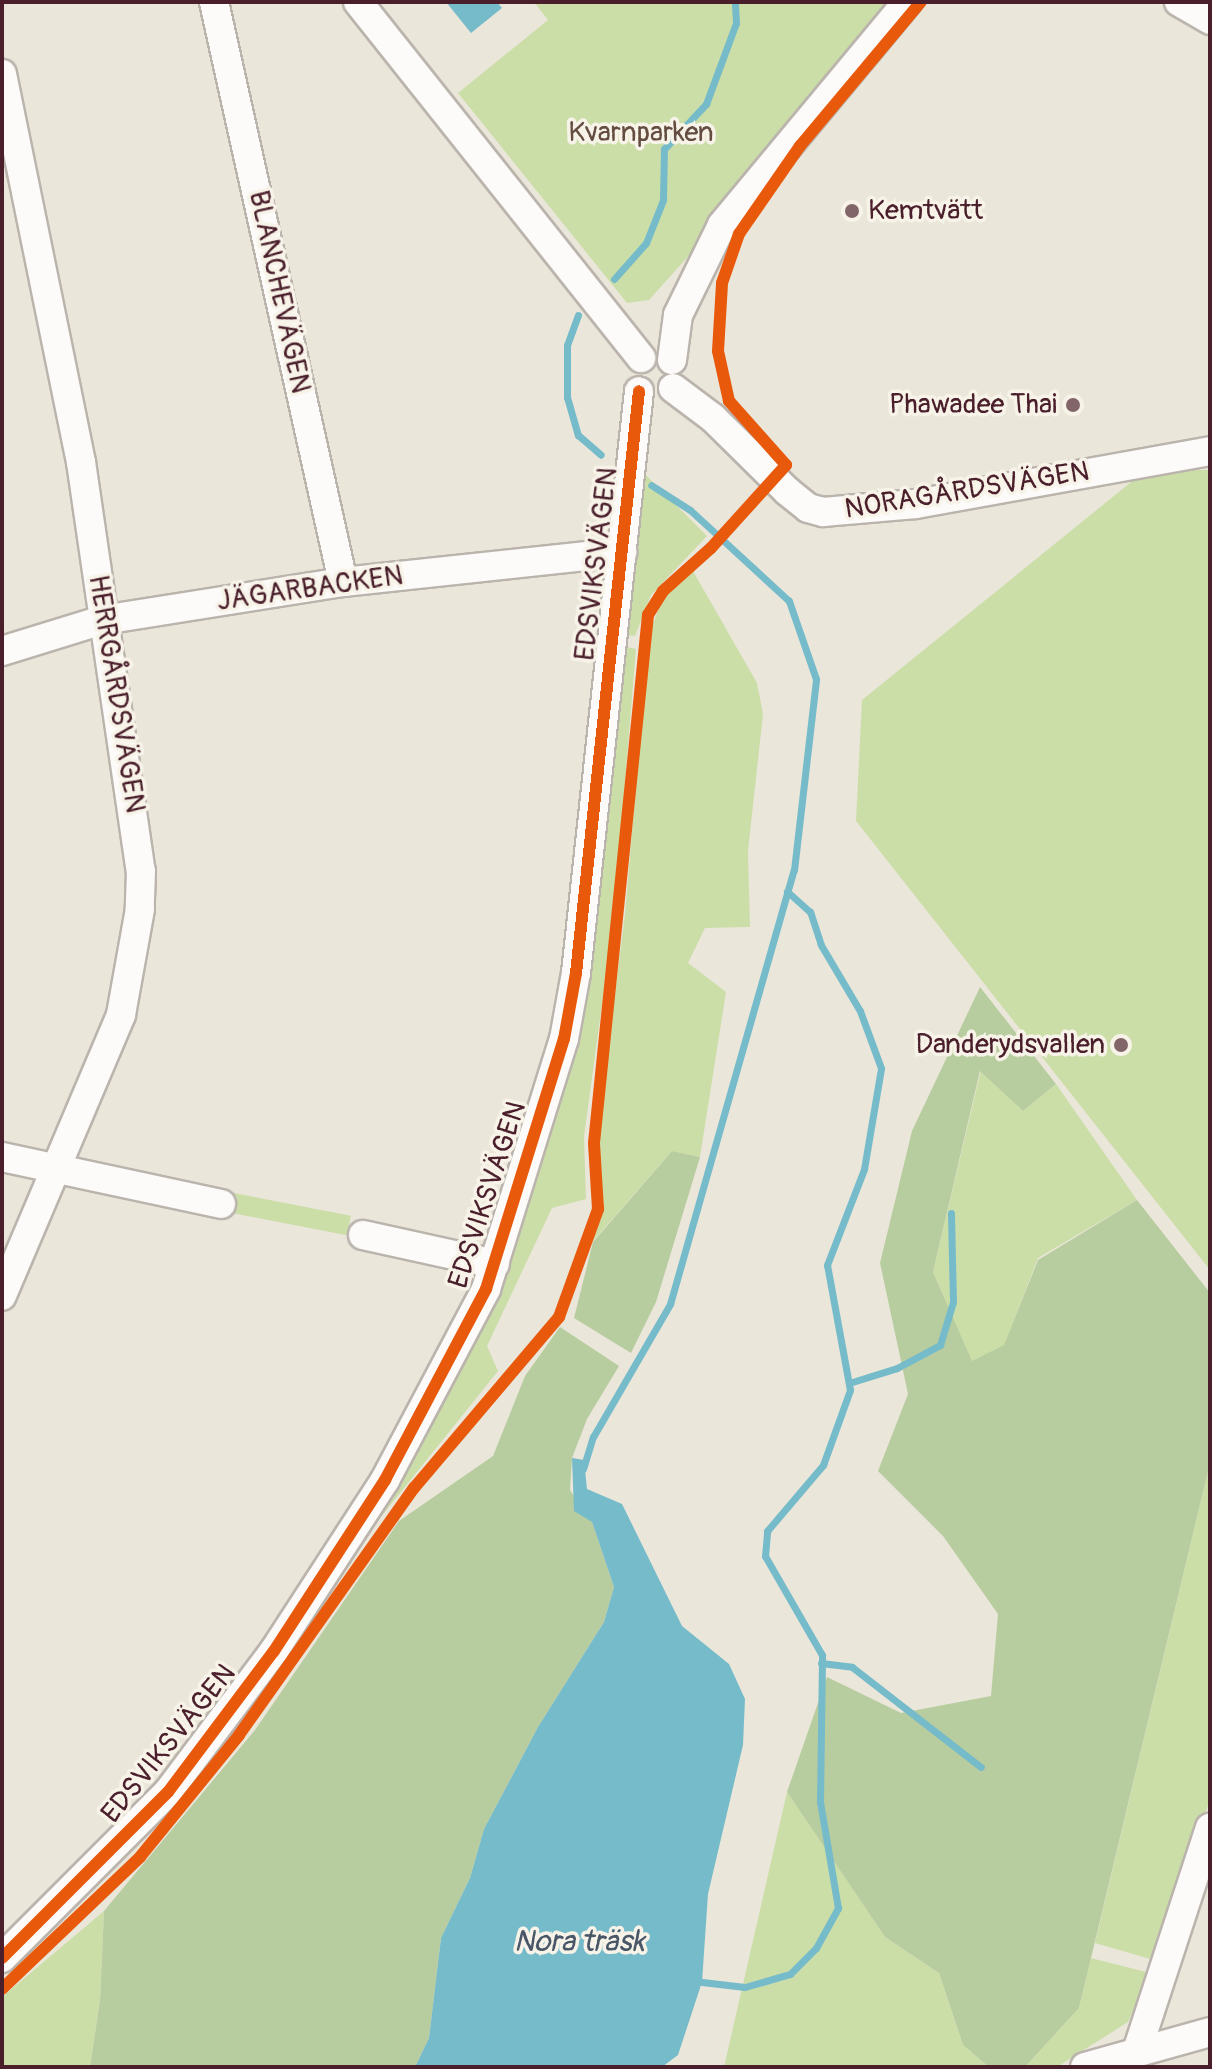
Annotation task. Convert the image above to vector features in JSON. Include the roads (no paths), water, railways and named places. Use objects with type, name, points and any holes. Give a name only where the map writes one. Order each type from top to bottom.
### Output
[{"type":"street","name":"BLANCHEVÄGEN","points":[[214,2],[343,582]]},
{"type":"street","points":[[358,2],[641,358]]},
{"type":"street","points":[[641,358],[633,377],[639,391],[656,398],[672,374],[678,315],[722,225],[907,2]]},
{"type":"street","points":[[1179,2],[1210,20]]},
{"type":"street","name":"HERRGÅRDSVÄGEN","points":[[2,74],[81,462],[139,839],[140,909],[121,1015],[2,1296]]},
{"type":"street","points":[[641,358],[658,353],[672,374]]},
{"type":"street","name":"NORAGÅRDSVÄGEN","points":[[672,374],[787,491],[808,508],[823,512],[916,504],[1210,451]]},
{"type":"street","name":"EDSVIKSVÄGEN","points":[[2,1958],[168,1792],[274,1651],[385,1480],[495,1264],[564,1039],[576,973],[639,391]]},
{"type":"street","name":"JÄGARBACKEN","points":[[2,651],[103,620],[343,582],[622,552]]},
{"type":"street","points":[[2,1157],[221,1204]]},
{"type":"street","points":[[363,1235],[495,1264]]},
{"type":"street","points":[[1137,2051],[1210,1828]]},
{"type":"street","points":[[1085,2067],[1210,2032]]},
{"type":"water","points":[[446,2],[497,2],[502,8],[471,33]]},
{"type":"water","name":"Nora träsk","points":[[572,1458],[584,1460],[587,1489],[622,1504],[682,1626],[729,1664],[745,1699],[743,1745],[708,1894],[702,1982],[678,2055],[662,2067],[415,2067],[429,2038],[441,1938],[470,1878],[484,1829],[538,1727],[604,1622],[614,1587],[592,1522],[574,1511]]},
{"type":"waterway","points":[[614,279],[646,243],[663,200],[664,149],[706,104],[736,23],[735,2]]},
{"type":"waterway","points":[[578,315],[567,345],[567,397],[578,435],[601,455]]},
{"type":"waterway","points":[[583,1469],[593,1437],[670,1304],[794,870],[816,679],[789,601],[690,510],[651,485]]},
{"type":"waterway","points":[[702,1982],[745,1987],[790,1974],[816,1948],[838,1908],[820,1802],[822,1655],[765,1556],[767,1531],[823,1465],[850,1390],[827,1265],[864,1169],[881,1068],[860,1011],[821,945],[810,912],[787,891]]},
{"type":"waterway","points":[[849,1383],[897,1368],[940,1345],[953,1302],[951,1213]]},
{"type":"waterway","points":[[821,1663],[852,1667],[981,1767]]},
{"type":"place","name":"Kemtvätt","points":[[852,211]]},
{"type":"place","name":"Phawadee Thai","points":[[1073,405]]},
{"type":"place","name":"Danderydsvallen","points":[[1121,1045]]},
{"type":"park label","name":"Kvarnparken","points":[[641,133]]}]
